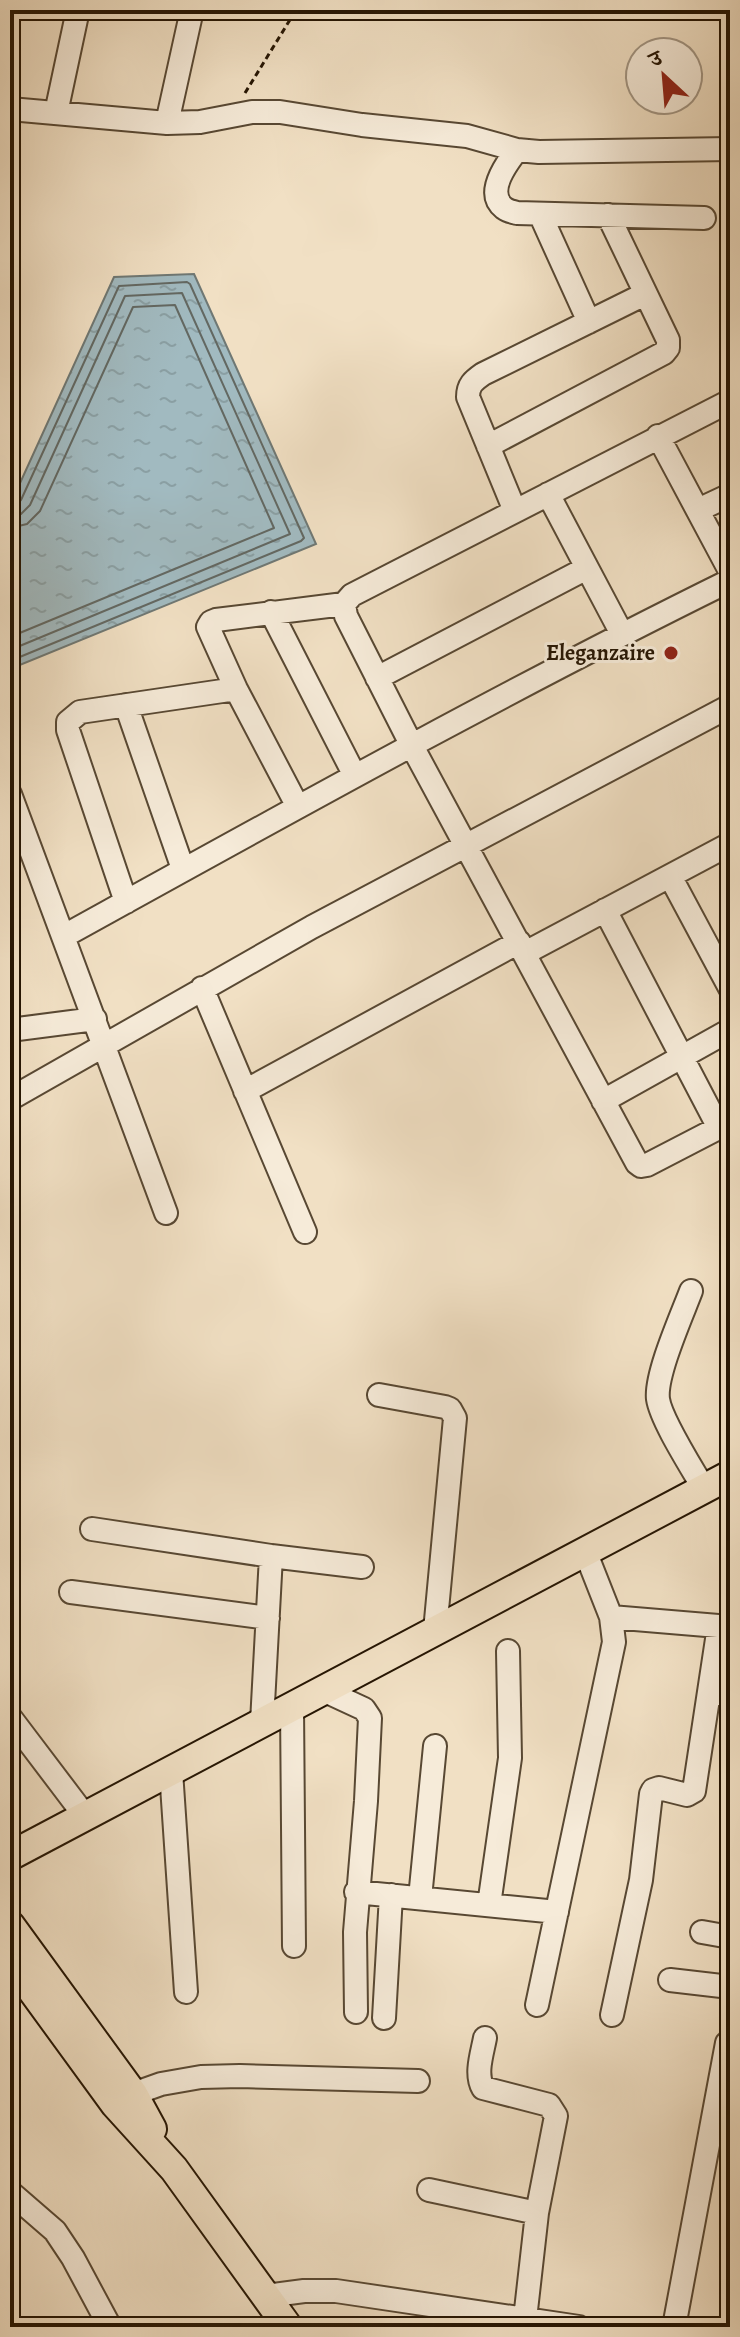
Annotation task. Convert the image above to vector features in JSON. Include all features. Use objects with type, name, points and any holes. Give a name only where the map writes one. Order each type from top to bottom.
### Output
[{"type":"main road","points":[[10,1856],[730,1475]]},
{"type":"main road","points":[[10,1925],[133,2094],[174,2169]]},
{"type":"main road","points":[[10,1960],[115,2104],[174,2169],[288,2327]]},
{"type":"street","points":[[56,113],[78,10]]},
{"type":"street","points":[[167,123],[192,10]]},
{"type":"street","points":[[10,109],[167,123],[200,122],[252,112],[280,112],[362,125],[467,136],[517,150],[646,152],[730,149]]},
{"type":"street","points":[[517,150],[504,167],[497,196],[504,208],[517,213],[704,218]]},
{"type":"street","points":[[540,214],[589,322]]},
{"type":"street","points":[[488,446],[664,353],[668,348],[668,340],[608,215]]},
{"type":"street","points":[[515,511],[468,397],[468,389],[474,381],[645,294]]},
{"type":"street","points":[[298,807],[236,689],[208,627],[211,622],[344,604],[352,595],[730,401]]},
{"type":"street","points":[[658,436],[730,571]]},
{"type":"street","points":[[548,494],[622,634]]},
{"type":"street","points":[[698,510],[730,495]]},
{"type":"street","points":[[377,678],[587,568]]},
{"type":"street","points":[[64,936],[355,776],[730,578]]},
{"type":"street","points":[[344,604],[346,616],[412,746],[634,1159],[641,1166],[724,1125],[682,1057],[605,910]]},
{"type":"street","points":[[271,612],[355,776]]},
{"type":"street","points":[[126,902],[68,730],[68,722],[80,712],[236,689]]},
{"type":"street","points":[[126,705],[183,869]]},
{"type":"street","points":[[10,1099],[202,988],[730,706]]},
{"type":"street","points":[[10,794],[18,841],[64,936],[166,1213]]},
{"type":"street","points":[[245,1091],[730,844]]},
{"type":"street","points":[[670,876],[730,988]]},
{"type":"street","points":[[202,988],[305,1232]]},
{"type":"street","points":[[10,1030],[95,1019]]},
{"type":"street","points":[[603,1101],[730,1030]]},
{"type":"street","points":[[691,1291],[663,1369],[658,1397],[662,1412],[704,1489]]},
{"type":"street","points":[[379,1395],[445,1407],[454,1413],[435,1631]]},
{"type":"street","points":[[92,1529],[362,1567]]},
{"type":"street","points":[[537,2005],[614,1642],[611,1617],[585,1551]]},
{"type":"street","points":[[262,1722],[271,1556]]},
{"type":"street","points":[[71,1592],[268,1618]]},
{"type":"street","points":[[611,1617],[724,1626],[720,1694],[694,1791],[687,1795],[659,1788],[651,1794],[641,1880],[612,2015]]},
{"type":"street","points":[[489,1905],[510,1758],[508,1651]]},
{"type":"street","points":[[323,1690],[364,1709],[370,1718],[366,1801],[356,1892],[356,2012]]},
{"type":"street","points":[[292,1706],[294,1946]]},
{"type":"street","points":[[10,1717],[85,1816]]},
{"type":"street","points":[[420,1898],[435,1746]]},
{"type":"street","points":[[171,1771],[186,1992]]},
{"type":"street","points":[[356,1892],[557,1912]]},
{"type":"street","points":[[384,2018],[391,1895]]},
{"type":"street","points":[[702,1932],[730,1937]]},
{"type":"street","points":[[670,1980],[730,1987]]},
{"type":"street","points":[[485,2038],[479,2076],[483,2088],[549,2105],[556,2116],[537,2213],[525,2319]]},
{"type":"street","points":[[674,2327],[727,2043]]},
{"type":"street","points":[[133,2094],[161,2084],[201,2077],[418,2081]]},
{"type":"street","points":[[429,2190],[537,2213]]},
{"type":"street","points":[[10,2192],[55,2231],[110,2327]]},
{"type":"street","points":[[266,2296],[336,2291],[579,2327]]},
{"type":"path","points":[[229,116],[296,10]]},
{"type":"water","points":[[194,274],[316,544],[10,669],[10,505],[114,277]]},
{"type":"place","name":"Eleganzaire","points":[[671,653]]}]
